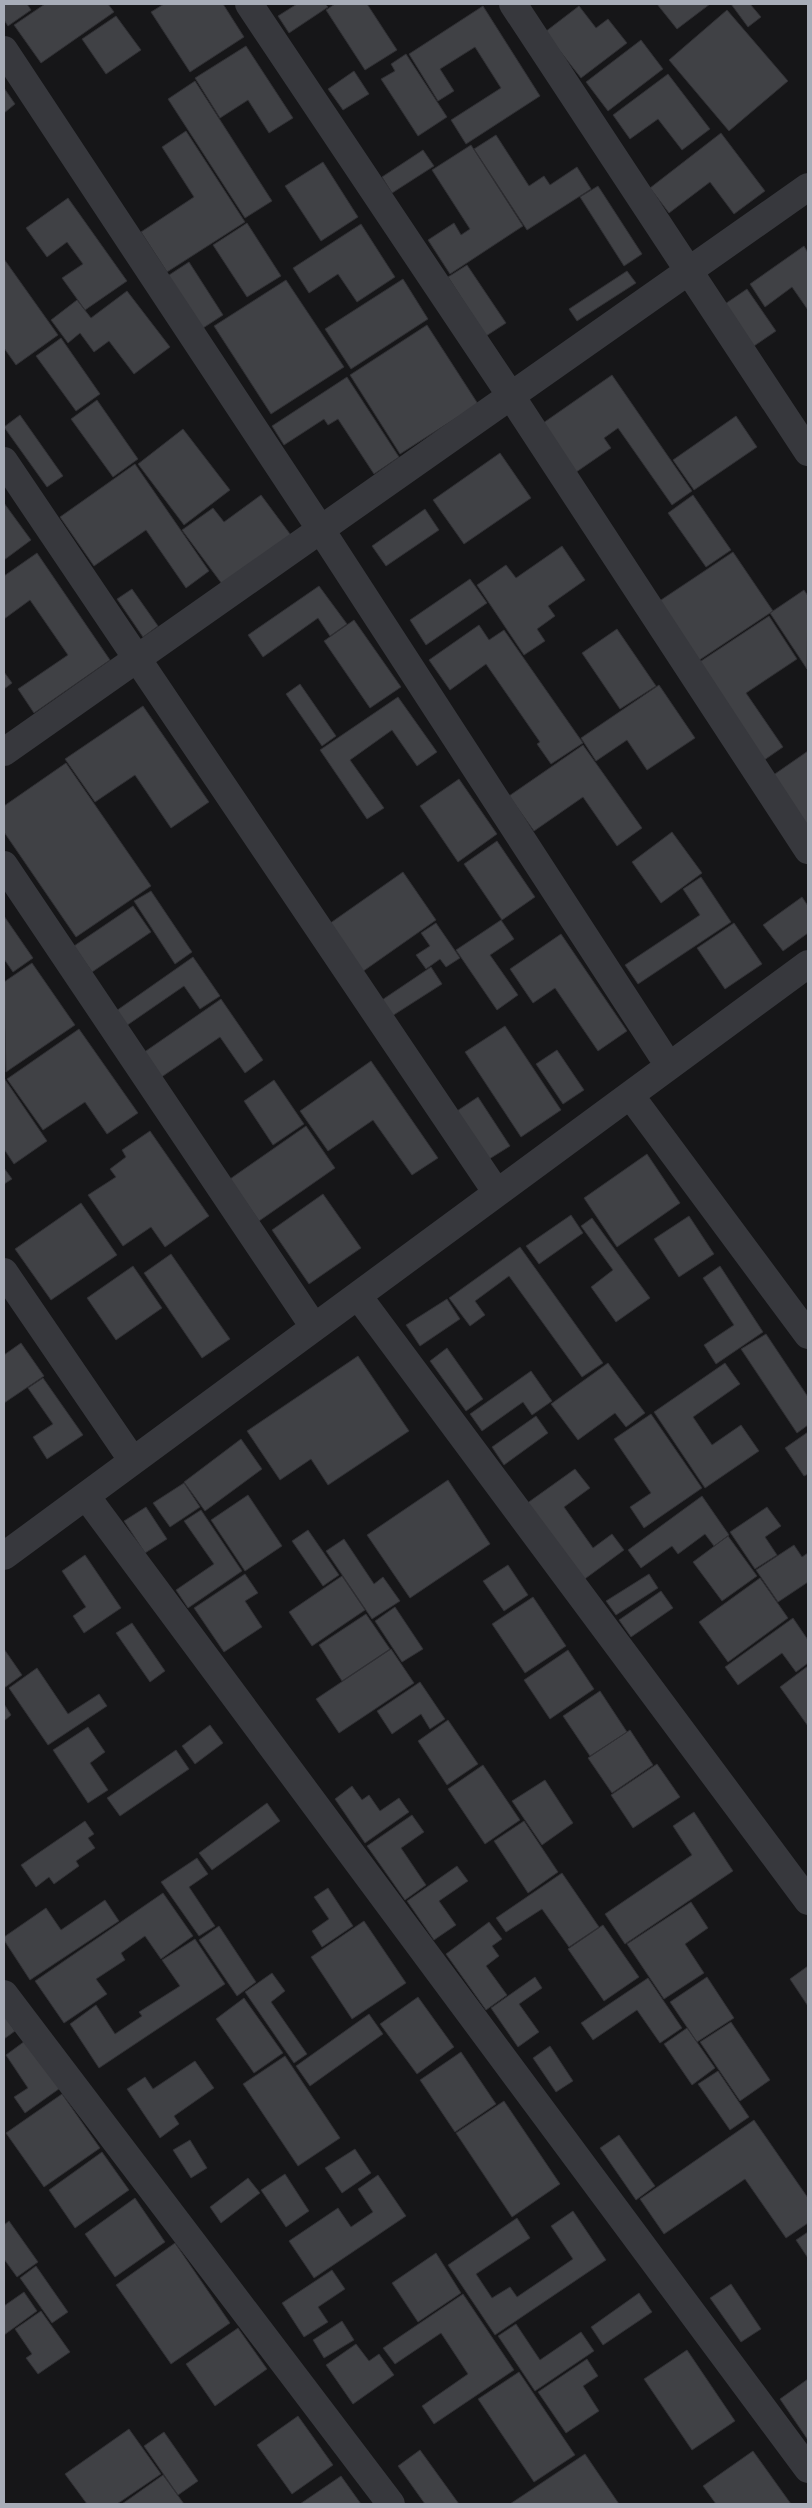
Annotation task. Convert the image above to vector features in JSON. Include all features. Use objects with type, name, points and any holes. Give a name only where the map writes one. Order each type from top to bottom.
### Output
[{"type":"street","points":[[249,4],[511,396],[808,850]]},
{"type":"street","points":[[513,4],[690,270],[808,452]]},
{"type":"street","points":[[4,50],[321,530],[669,1066]]},
{"type":"street","points":[[4,752],[808,188]]},
{"type":"street","points":[[4,462],[138,658],[497,1193]]},
{"type":"street","points":[[4,865],[314,1327]]},
{"type":"street","points":[[4,1556],[808,964]]},
{"type":"street","points":[[630,1095],[808,1334]]},
{"type":"street","points":[[4,1272],[133,1461]]},
{"type":"street","points":[[358,1296],[808,1900]]},
{"type":"street","points":[[86,1496],[808,2469]]},
{"type":"street","points":[[4,1994],[391,2504]]},
{"type":"building","points":[[4,4],[27,4],[31,10],[8,26],[4,20]]},
{"type":"building","points":[[45,4],[108,4],[114,12],[41,63],[14,25]]},
{"type":"building","points":[[164,4],[223,4],[244,37],[190,72],[151,12]]},
{"type":"building","points":[[297,4],[325,4],[328,7],[289,33],[278,16]]},
{"type":"building","points":[[335,4],[367,4],[397,50],[365,70],[326,10]]},
{"type":"building","points":[[657,4],[710,4],[677,29]]},
{"type":"building","points":[[731,4],[750,4],[761,17],[748,27]]},
{"type":"building","points":[[483,6],[540,96],[466,144],[451,120],[501,88],[475,47],[440,69],[454,91],[438,101],[409,54]]},
{"type":"building","points":[[579,6],[596,28],[608,19],[627,43],[581,78],[545,32]]},
{"type":"building","points":[[727,10],[788,81],[729,131],[669,60]]},
{"type":"building","points":[[116,16],[141,50],[106,74],[82,39]]},
{"type":"building","points":[[641,40],[663,69],[608,111],[586,82]]},
{"type":"building","points":[[246,46],[293,118],[269,133],[248,100],[220,118],[195,78]]},
{"type":"building","points":[[406,54],[447,117],[418,136],[381,79],[395,71],[391,64]]},
{"type":"building","points":[[354,71],[369,94],[343,110],[328,89]]},
{"type":"building","points":[[668,74],[710,129],[682,150],[658,119],[630,139],[613,115]]},
{"type":"building","points":[[195,81],[272,201],[245,218],[168,99]]},
{"type":"building","points":[[4,88],[15,104],[4,113]]},
{"type":"building","points":[[186,131],[245,222],[167,272],[141,232],[194,197],[162,147]]},
{"type":"building","points":[[721,133],[765,191],[734,214],[710,182],[669,213],[650,188]]},
{"type":"building","points":[[496,135],[529,186],[544,176],[550,185],[577,167],[591,189],[527,230],[474,149]]},
{"type":"building","points":[[471,145],[523,226],[450,274],[428,240],[454,223],[461,235],[470,229],[432,170]]},
{"type":"building","points":[[423,150],[434,166],[392,193],[382,177]]},
{"type":"building","points":[[323,162],[358,217],[321,241],[285,186]]},
{"type":"building","points":[[598,186],[642,254],[624,266],[580,197]]},
{"type":"building","points":[[68,198],[127,281],[85,310],[62,278],[83,264],[67,242],[47,257],[26,228]]},
{"type":"building","points":[[247,223],[281,276],[247,297],[213,245]]},
{"type":"building","points":[[361,224],[395,277],[357,302],[338,274],[309,293],[293,268]]},
{"type":"building","points":[[804,246],[808,253],[808,310],[792,287],[765,307],[750,284]]},
{"type":"building","points":[[4,259],[58,335],[16,365],[4,348]]},
{"type":"building","points":[[189,262],[223,315],[200,330],[166,277]]},
{"type":"building","points":[[467,265],[506,323],[486,336],[448,277]]},
{"type":"building","points":[[627,271],[636,283],[577,321],[569,309]]},
{"type":"building","points":[[403,279],[428,319],[351,369],[325,329]]},
{"type":"building","points":[[286,280],[344,367],[271,414],[214,326]]},
{"type":"building","points":[[747,289],[776,331],[754,346],[725,304]]},
{"type":"building","points":[[127,291],[170,347],[134,374],[109,341],[94,352],[80,333],[68,343],[51,320],[77,300],[91,318]]},
{"type":"building","points":[[427,325],[478,404],[400,454],[350,375]]},
{"type":"building","points":[[61,338],[100,394],[76,411],[36,356]]},
{"type":"building","points":[[612,375],[692,491],[672,505],[618,428],[604,438],[611,448],[569,477],[536,428]]},
{"type":"building","points":[[347,377],[399,457],[374,474],[338,419],[328,425],[324,419],[284,445],[272,426]]},
{"type":"building","points":[[97,400],[138,459],[113,477],[71,419]]},
{"type":"building","points":[[20,415],[63,476],[47,487],[4,427]]},
{"type":"building","points":[[736,416],[757,447],[694,490],[673,460]]},
{"type":"building","points":[[183,429],[230,490],[184,525],[138,464]]},
{"type":"building","points":[[500,453],[531,498],[464,544],[433,500]]},
{"type":"building","points":[[135,464],[209,571],[186,588],[146,530],[94,566],[60,517]]},
{"type":"building","points":[[261,495],[293,538],[225,588],[182,530],[213,508],[224,522]]},
{"type":"building","points":[[693,495],[731,550],[706,567],[668,513]]},
{"type":"building","points":[[4,503],[31,540],[4,560]]},
{"type":"building","points":[[425,509],[439,530],[386,566],[372,546]]},
{"type":"building","points":[[562,546],[585,580],[548,606],[555,616],[537,629],[545,641],[524,655],[477,585],[506,565],[516,578]]},
{"type":"building","points":[[733,552],[773,611],[695,663],[655,604]]},
{"type":"building","points":[[37,553],[110,660],[34,713],[18,689],[68,655],[30,600],[4,619],[4,576]]},
{"type":"building","points":[[470,579],[487,603],[426,645],[410,620]]},
{"type":"building","points":[[319,586],[347,624],[330,636],[318,618],[263,657],[248,635]]},
{"type":"building","points":[[132,589],[158,626],[143,637],[117,599]]},
{"type":"building","points":[[804,590],[808,596],[807,669],[770,613]]},
{"type":"building","points":[[769,616],[797,659],[746,693],[783,747],[760,763],[695,665]]},
{"type":"building","points":[[354,620],[401,687],[370,708],[324,641]]},
{"type":"building","points":[[479,625],[489,640],[504,630],[583,743],[551,764],[537,744],[540,742],[486,664],[450,690],[429,660]]},
{"type":"building","points":[[617,629],[656,686],[620,709],[582,653]]},
{"type":"building","points":[[4,672],[12,683],[4,689]]},
{"type":"building","points":[[300,684],[336,736],[322,746],[286,694]]},
{"type":"building","points":[[659,685],[695,738],[647,770],[627,740],[596,761],[581,738]]},
{"type":"building","points":[[398,697],[437,752],[417,766],[392,730],[350,760],[384,808],[367,819],[320,750]]},
{"type":"building","points":[[143,706],[209,802],[171,828],[135,775],[95,802],[65,759]]},
{"type":"building","points":[[583,745],[642,828],[617,846],[583,797],[534,831],[509,796]]},
{"type":"building","points":[[808,751],[808,831],[772,776]]},
{"type":"building","points":[[66,763],[151,886],[76,937],[4,832],[4,806]]},
{"type":"building","points":[[459,779],[497,834],[458,862],[420,806]]},
{"type":"building","points":[[672,832],[702,873],[661,903],[632,862]]},
{"type":"building","points":[[497,841],[535,897],[502,920],[464,864]]},
{"type":"building","points":[[403,872],[436,920],[362,972],[329,924]]},
{"type":"building","points":[[701,877],[731,922],[638,984],[625,965],[700,915],[683,889]]},
{"type":"building","points":[[151,891],[192,952],[175,964],[134,901]]},
{"type":"building","points":[[802,897],[808,906],[808,933],[783,951],[763,925]]},
{"type":"building","points":[[133,906],[151,932],[92,972],[74,946]]},
{"type":"building","points":[[4,916],[33,958],[13,972],[4,959]]},
{"type":"building","points":[[501,920],[514,939],[490,955],[518,995],[497,1010],[456,950]]},
{"type":"building","points":[[436,923],[460,958],[446,967],[440,959],[426,969],[416,955],[430,946],[421,933]]},
{"type":"building","points":[[734,923],[762,964],[725,989],[697,948]]},
{"type":"building","points":[[561,934],[627,1031],[598,1051],[555,988],[533,1003],[510,969]]},
{"type":"building","points":[[193,957],[220,996],[200,1009],[184,986],[126,1026],[116,1011]]},
{"type":"building","points":[[32,963],[75,1025],[6,1072],[4,982]]},
{"type":"building","points":[[431,967],[442,984],[392,1016],[382,1000]]},
{"type":"building","points":[[221,999],[263,1060],[245,1073],[220,1037],[160,1078],[143,1053]]},
{"type":"building","points":[[505,1026],[561,1110],[521,1137],[465,1052]]},
{"type":"building","points":[[79,1029],[138,1113],[107,1134],[85,1102],[43,1130],[7,1079]]},
{"type":"building","points":[[557,1050],[584,1090],[563,1104],[536,1064]]},
{"type":"building","points":[[371,1061],[438,1158],[412,1175],[373,1120],[328,1151],[300,1111]]},
{"type":"building","points":[[4,1078],[47,1141],[14,1164],[4,1149]]},
{"type":"building","points":[[274,1080],[304,1124],[273,1145],[244,1101]]},
{"type":"building","points":[[478,1097],[510,1146],[486,1161],[454,1113]]},
{"type":"building","points":[[306,1126],[335,1168],[259,1221],[230,1179]]},
{"type":"building","points":[[150,1131],[209,1216],[165,1247],[151,1227],[123,1246],[88,1195],[116,1177],[110,1169],[126,1157],[122,1150]]},
{"type":"building","points":[[647,1154],[680,1203],[617,1247],[584,1198]]},
{"type":"building","points":[[4,1168],[12,1179],[4,1184]]},
{"type":"building","points":[[323,1194],[361,1248],[309,1284],[272,1230]]},
{"type":"building","points":[[81,1203],[117,1255],[51,1300],[15,1249]]},
{"type":"building","points":[[571,1215],[583,1233],[539,1264],[526,1246]]},
{"type":"building","points":[[689,1216],[714,1254],[679,1277],[654,1239]]},
{"type":"building","points":[[592,1218],[650,1298],[616,1322],[591,1287],[613,1270],[581,1226]]},
{"type":"building","points":[[520,1247],[603,1363],[582,1377],[509,1276],[475,1301],[485,1315],[470,1326],[449,1298]]},
{"type":"building","points":[[171,1254],[230,1339],[202,1358],[144,1273]]},
{"type":"building","points":[[133,1266],[162,1308],[116,1340],[87,1298]]},
{"type":"building","points":[[720,1266],[763,1332],[716,1364],[704,1345],[734,1325],[703,1278]]},
{"type":"building","points":[[447,1299],[460,1319],[420,1346],[406,1325]]},
{"type":"building","points":[[766,1334],[808,1397],[808,1425],[797,1433],[741,1349]]},
{"type":"building","points":[[21,1343],[44,1376],[4,1403],[4,1355]]},
{"type":"building","points":[[447,1348],[483,1399],[466,1411],[430,1361]]},
{"type":"building","points":[[358,1356],[409,1431],[328,1485],[311,1459],[280,1480],[247,1431]]},
{"type":"building","points":[[608,1363],[645,1413],[626,1427],[615,1413],[578,1440],[551,1404]]},
{"type":"building","points":[[725,1363],[740,1384],[693,1417],[712,1445],[741,1425],[759,1451],[705,1488],[654,1412]]},
{"type":"building","points":[[531,1371],[552,1401],[532,1415],[523,1402],[482,1431],[470,1414]]},
{"type":"building","points":[[43,1378],[83,1435],[47,1459],[33,1437],[53,1424],[28,1388]]},
{"type":"building","points":[[651,1414],[702,1488],[644,1528],[630,1507],[651,1493],[614,1439]]},
{"type":"building","points":[[536,1416],[548,1433],[504,1465],[492,1447]]},
{"type":"building","points":[[808,1432],[808,1474],[804,1476],[785,1448]]},
{"type":"building","points":[[241,1439],[262,1469],[205,1511],[184,1482]]},
{"type":"building","points":[[575,1469],[590,1488],[564,1507],[593,1548],[612,1534],[624,1550],[582,1581],[526,1504]]},
{"type":"building","points":[[448,1480],[490,1544],[410,1598],[367,1535]]},
{"type":"building","points":[[184,1483],[200,1507],[170,1527],[153,1503]]},
{"type":"building","points":[[248,1495],[282,1546],[245,1571],[211,1520]]},
{"type":"building","points":[[702,1496],[729,1535],[714,1546],[705,1534],[678,1554],[672,1546],[641,1568],[628,1550]]},
{"type":"building","points":[[146,1507],[167,1539],[145,1553],[124,1521]]},
{"type":"building","points":[[767,1507],[781,1526],[765,1537],[777,1555],[755,1569],[730,1532]]},
{"type":"building","points":[[201,1510],[242,1571],[188,1608],[176,1590],[214,1564],[184,1521]]},
{"type":"building","points":[[308,1530],[339,1575],[323,1586],[292,1541]]},
{"type":"building","points":[[728,1536],[757,1576],[722,1601],[693,1562]]},
{"type":"building","points":[[344,1539],[374,1584],[383,1577],[400,1601],[372,1619],[326,1551]]},
{"type":"building","points":[[794,1545],[802,1557],[808,1553],[808,1582],[778,1602],[756,1570]]},
{"type":"building","points":[[85,1555],[121,1608],[84,1633],[73,1616],[86,1607],[62,1571]]},
{"type":"building","points":[[508,1565],[528,1595],[504,1611],[483,1581]]},
{"type":"building","points":[[245,1574],[258,1593],[245,1601],[262,1627],[224,1652],[194,1608]]},
{"type":"building","points":[[649,1574],[658,1588],[616,1615],[606,1601]]},
{"type":"building","points":[[342,1576],[365,1610],[312,1646],[289,1612]]},
{"type":"building","points":[[760,1578],[788,1618],[728,1662],[699,1622]]},
{"type":"building","points":[[661,1591],[673,1608],[631,1637],[619,1620]]},
{"type":"building","points":[[533,1597],[566,1646],[525,1673],[492,1624]]},
{"type":"building","points":[[395,1607],[423,1649],[402,1662],[375,1621]]},
{"type":"building","points":[[366,1614],[390,1649],[342,1681],[319,1645]]},
{"type":"building","points":[[793,1618],[808,1640],[808,1663],[796,1672],[782,1653],[738,1685],[725,1667]]},
{"type":"building","points":[[132,1623],[165,1671],[150,1682],[116,1633]]},
{"type":"building","points":[[4,1649],[22,1675],[4,1688]]},
{"type":"building","points":[[391,1649],[414,1683],[339,1733],[316,1699]]},
{"type":"building","points":[[568,1650],[594,1689],[550,1719],[524,1680]]},
{"type":"building","points":[[808,1666],[808,1726],[780,1687]]},
{"type":"building","points":[[37,1668],[68,1714],[99,1694],[107,1706],[48,1745],[9,1688]]},
{"type":"building","points":[[420,1682],[445,1719],[430,1729],[421,1714],[392,1734],[377,1711]]},
{"type":"building","points":[[600,1691],[627,1732],[590,1756],[563,1716]]},
{"type":"building","points":[[4,1704],[11,1715],[4,1721]]},
{"type":"building","points":[[448,1720],[478,1764],[447,1785],[418,1741]]},
{"type":"building","points":[[210,1725],[223,1743],[195,1764],[182,1746]]},
{"type":"building","points":[[88,1727],[105,1752],[90,1763],[108,1790],[88,1803],[53,1750]]},
{"type":"building","points":[[630,1730],[653,1765],[612,1793],[588,1758]]},
{"type":"building","points":[[176,1750],[189,1769],[120,1816],[107,1798]]},
{"type":"building","points":[[657,1764],[680,1797],[633,1828],[611,1795]]},
{"type":"building","points":[[483,1765],[520,1820],[485,1844],[448,1789]]},
{"type":"building","points":[[545,1780],[573,1823],[542,1845],[512,1801]]},
{"type":"building","points":[[352,1786],[362,1800],[369,1795],[380,1811],[399,1798],[409,1812],[365,1843],[335,1799]]},
{"type":"building","points":[[267,1803],[280,1821],[212,1870],[199,1853]]},
{"type":"building","points":[[694,1812],[733,1871],[625,1944],[605,1914],[692,1855],[673,1826]]},
{"type":"building","points":[[412,1815],[424,1832],[401,1848],[426,1885],[405,1900],[367,1846]]},
{"type":"building","points":[[85,1821],[94,1834],[88,1838],[95,1848],[76,1861],[79,1866],[54,1884],[49,1877],[36,1887],[21,1865]]},
{"type":"building","points":[[524,1821],[558,1872],[528,1893],[494,1841]]},
{"type":"building","points":[[197,1858],[208,1874],[189,1887],[215,1926],[199,1936],[161,1882]]},
{"type":"building","points":[[457,1866],[468,1881],[439,1901],[456,1925],[434,1940],[407,1901]]},
{"type":"building","points":[[562,1873],[599,1927],[569,1947],[542,1909],[506,1932],[496,1918]]},
{"type":"building","points":[[328,1888],[353,1926],[322,1947],[312,1931],[329,1919],[314,1897]]},
{"type":"building","points":[[163,1893],[193,1936],[161,1959],[145,1936],[121,1953],[125,1960],[96,1979],[107,1994],[64,2023],[35,1981]]},
{"type":"building","points":[[105,1900],[119,1921],[30,1980],[4,1940],[4,1937],[46,1908],[61,1930]]},
{"type":"building","points":[[691,1902],[708,1928],[685,1944],[704,1973],[664,1999],[627,1944]]},
{"type":"building","points":[[364,1921],[406,1983],[352,2019],[311,1957]]},
{"type":"building","points":[[489,1922],[502,1939],[492,1946],[499,1956],[486,1966],[507,1995],[486,2010],[446,1954]]},
{"type":"building","points":[[603,1925],[639,1977],[604,2001],[568,1949]]},
{"type":"building","points":[[219,1926],[256,1982],[237,1996],[199,1940]]},
{"type":"building","points":[[195,1939],[225,1984],[99,2068],[70,2024],[96,2005],[115,2034],[142,2016],[139,2012],[180,1986],[162,1960]]},
{"type":"building","points":[[808,1966],[808,2006],[790,1979]]},
{"type":"building","points":[[272,1973],[285,1991],[271,2002],[307,2054],[294,2063],[245,1992]]},
{"type":"building","points":[[535,1977],[542,1988],[519,2004],[539,2032],[518,2047],[491,2008]]},
{"type":"building","points":[[707,1977],[734,2018],[697,2042],[670,2002]]},
{"type":"building","points":[[648,1978],[682,2028],[660,2043],[637,2010],[593,2040],[581,2023]]},
{"type":"building","points":[[418,1997],[454,2047],[417,2074],[380,2024]]},
{"type":"building","points":[[244,1998],[283,2053],[254,2073],[216,2019]]},
{"type":"building","points":[[369,2014],[383,2034],[310,2086],[296,2066]]},
{"type":"building","points":[[4,2015],[15,2031],[4,2039]]},
{"type":"building","points":[[731,2022],[770,2080],[740,2101],[700,2042]]},
{"type":"building","points":[[687,2028],[715,2068],[692,2085],[664,2044]]},
{"type":"building","points":[[29,2038],[63,2086],[25,2113],[14,2097],[28,2088],[6,2055]]},
{"type":"building","points":[[550,2046],[573,2081],[556,2092],[533,2058]]},
{"type":"building","points":[[461,2052],[496,2104],[455,2132],[420,2080]]},
{"type":"building","points":[[285,2056],[340,2138],[298,2166],[243,2084]]},
{"type":"building","points":[[195,2061],[214,2088],[174,2116],[179,2124],[160,2138],[127,2089],[145,2077],[153,2089]]},
{"type":"building","points":[[718,2071],[749,2117],[730,2130],[698,2084]]},
{"type":"building","points":[[62,2094],[100,2148],[44,2187],[6,2133]]},
{"type":"building","points":[[504,2101],[560,2184],[512,2217],[456,2133]]},
{"type":"building","points":[[754,2120],[808,2198],[808,2223],[786,2238],[745,2179],[664,2234],[640,2199]]},
{"type":"building","points":[[619,2135],[655,2186],[636,2200],[600,2148]]},
{"type":"building","points":[[190,2140],[207,2168],[191,2178],[173,2150]]},
{"type":"building","points":[[355,2149],[371,2173],[342,2193],[325,2168]]},
{"type":"building","points":[[102,2152],[129,2190],[75,2228],[49,2190]]},
{"type":"building","points":[[285,2174],[309,2211],[286,2227],[261,2190]]},
{"type":"building","points":[[378,2175],[406,2216],[314,2278],[289,2241],[338,2208],[351,2227],[373,2212],[358,2189]]},
{"type":"building","points":[[248,2178],[260,2193],[221,2223],[210,2207]]},
{"type":"building","points":[[135,2198],[165,2242],[115,2277],[85,2234]]},
{"type":"building","points":[[573,2211],[606,2260],[495,2335],[448,2265],[517,2218],[530,2238],[476,2274],[492,2298],[510,2287],[517,2297],[573,2259],[551,2226]]},
{"type":"building","points":[[9,2221],[38,2262],[17,2277],[4,2259],[4,2225]]},
{"type":"building","points":[[808,2232],[808,2258],[796,2240]]},
{"type":"building","points":[[175,2243],[230,2323],[171,2364],[116,2285]]},
{"type":"building","points":[[436,2253],[461,2293],[418,2322],[392,2283]]},
{"type":"building","points":[[36,2266],[68,2312],[52,2323],[20,2278]]},
{"type":"building","points":[[332,2270],[345,2289],[318,2307],[328,2322],[304,2337],[282,2303]]},
{"type":"building","points":[[731,2284],[761,2329],[741,2342],[710,2298]]},
{"type":"building","points":[[24,2292],[37,2311],[4,2335],[4,2306]]},
{"type":"building","points":[[639,2293],[652,2312],[603,2345],[591,2327]]},
{"type":"building","points":[[463,2294],[514,2370],[434,2424],[422,2406],[468,2374],[441,2333],[395,2364],[383,2348]]},
{"type":"building","points":[[41,2311],[70,2352],[38,2374],[26,2358],[32,2354],[15,2329]]},
{"type":"building","points":[[342,2321],[354,2340],[324,2358],[313,2340]]},
{"type":"building","points":[[516,2324],[540,2360],[581,2332],[594,2351],[535,2391],[498,2336]]},
{"type":"building","points":[[238,2328],[267,2369],[215,2406],[186,2364]]},
{"type":"building","points":[[356,2344],[369,2361],[379,2354],[394,2375],[353,2404],[326,2365]]},
{"type":"building","points":[[687,2350],[735,2421],[692,2450],[644,2379]]},
{"type":"building","points":[[587,2359],[598,2376],[583,2386],[599,2411],[566,2433],[538,2392]]},
{"type":"building","points":[[519,2372],[575,2455],[534,2482],[478,2399]]},
{"type":"building","points":[[808,2379],[808,2440],[780,2399]]},
{"type":"building","points":[[298,2416],[333,2465],[292,2494],[257,2445]]},
{"type":"building","points":[[129,2429],[161,2474],[117,2504],[87,2504],[65,2474]]},
{"type":"building","points":[[164,2432],[198,2481],[178,2495],[144,2446]]},
{"type":"building","points":[[420,2450],[459,2504],[425,2504],[398,2466]]},
{"type":"building","points":[[753,2451],[791,2504],[716,2504],[703,2486]]},
{"type":"building","points":[[585,2454],[619,2504],[510,2504]]},
{"type":"building","points":[[163,2475],[184,2504],[122,2504]]},
{"type":"building","points":[[341,2476],[361,2504],[300,2504]]}]
